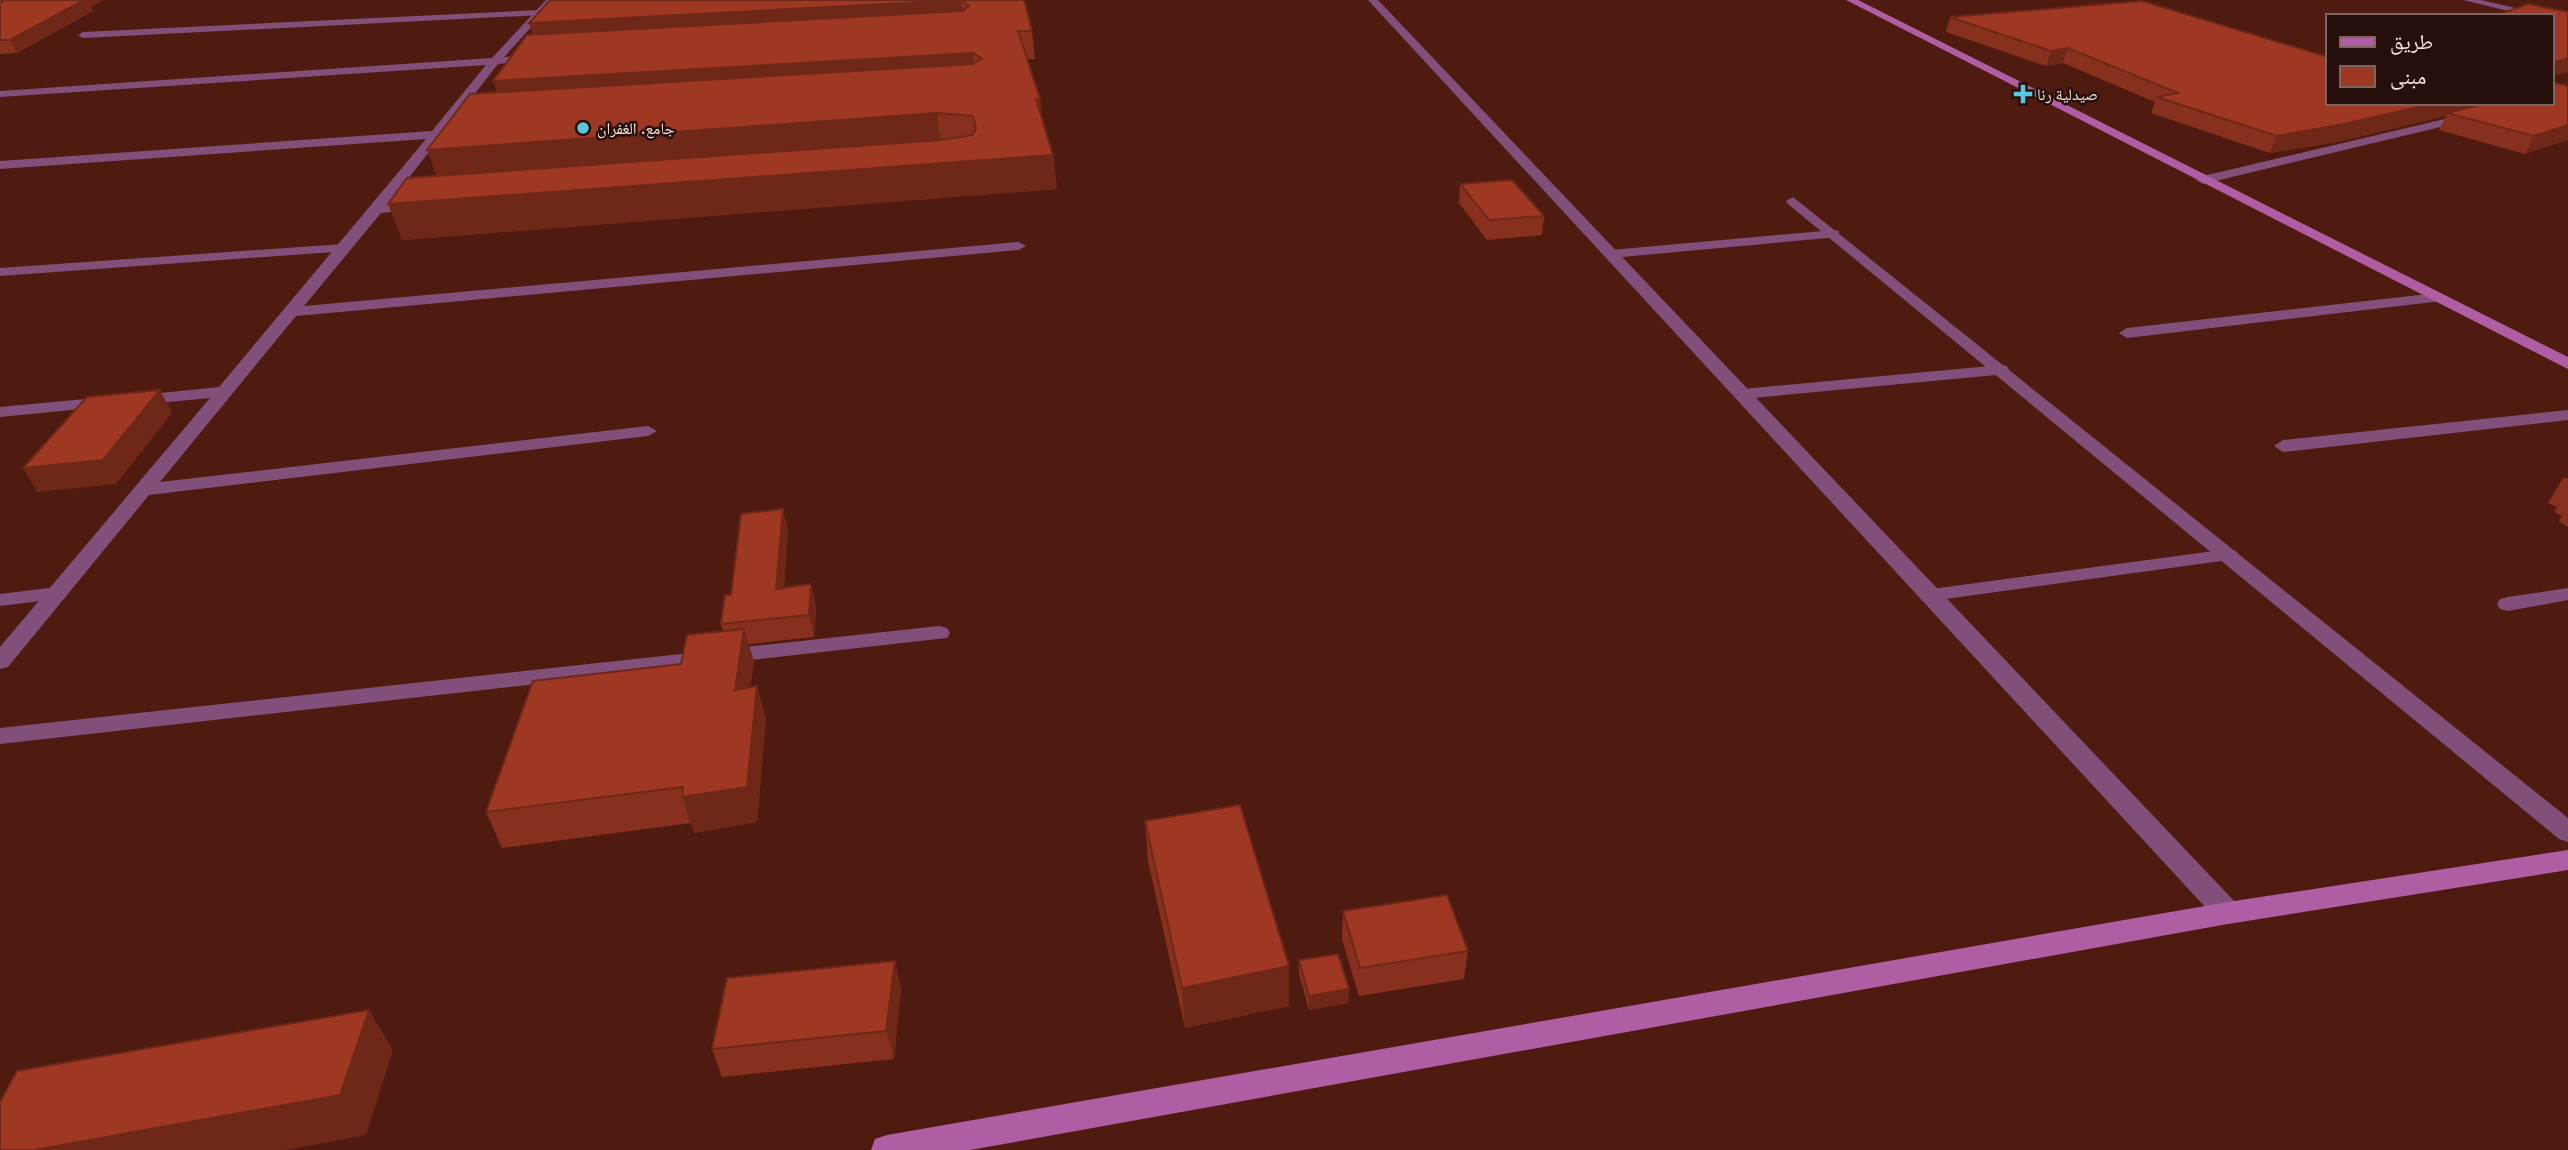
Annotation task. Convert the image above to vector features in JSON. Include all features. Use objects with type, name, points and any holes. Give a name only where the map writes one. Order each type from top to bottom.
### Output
[{"type":"street","points":[[1373,0],[2228,913]]},
{"type":"street","points":[[1851,0],[2568,364]]},
{"type":"street","points":[[2468,0],[2534,14]]},
{"type":"street","points":[[83,35],[548,6]]},
{"type":"street","points":[[0,662],[389,194],[434,135],[453,121],[493,63],[548,6]]},
{"type":"street","points":[[0,94],[493,63],[546,57]]},
{"type":"street","points":[[2203,180],[2477,116]]},
{"type":"street","points":[[0,165],[434,135]]},
{"type":"street","points":[[389,194],[444,190]]},
{"type":"street","points":[[1793,201],[2568,832]]},
{"type":"street","points":[[375,209],[431,205]]},
{"type":"street","points":[[1611,254],[1834,234]]},
{"type":"street","points":[[289,312],[1018,246]]},
{"type":"street","points":[[0,272],[343,248]]},
{"type":"street","points":[[2127,333],[2437,298]]},
{"type":"street","points":[[1742,394],[2001,370]]},
{"type":"street","points":[[0,412],[223,392]]},
{"type":"street","points":[[2283,446],[2568,415]]},
{"type":"street","points":[[143,490],[648,431]]},
{"type":"street","points":[[1931,595],[2229,555]]},
{"type":"street","points":[[0,600],[57,593]]},
{"type":"street","points":[[2508,604],[2568,594]]},
{"type":"street","points":[[0,736],[939,633]]},
{"type":"street","points":[[887,1150],[2228,913],[2568,860]]},
{"type":"building","points":[[5,0],[84,0],[10,40],[0,40],[0,3]]},
{"type":"building","points":[[550,0],[961,0],[529,23]]},
{"type":"building","points":[[961,0],[1024,0],[1032,31],[1018,31],[1040,99],[1036,99],[1053,155],[388,204],[407,178],[941,140],[972,135],[976,129],[973,116],[937,113],[427,150],[470,94],[973,64],[982,59],[973,53],[493,81],[527,35],[962,11],[969,6]]},
{"type":"building","points":[[2142,1],[2326,56],[2326,105],[2427,105],[2277,136],[2157,97],[2178,93],[2068,48],[2051,51],[1950,17]]},
{"type":"building","points":[[2528,4],[2568,12],[2568,58],[2554,62],[2554,14],[2500,14]]},
{"type":"building","points":[[2554,82],[2568,86],[2568,125],[2534,136],[2447,113],[2480,105],[2554,105]]},
{"type":"building","points":[[1512,180],[1544,216],[1489,220],[1460,184]]},
{"type":"building","points":[[160,390],[103,460],[23,468],[87,397]]},
{"type":"building","points":[[783,509],[776,589],[811,584],[809,615],[721,624],[725,595],[731,595],[741,514]]},
{"type":"building","points":[[744,629],[735,690],[757,686],[747,787],[682,797],[683,787],[486,812],[533,681],[681,664],[687,635]]},
{"type":"building","points":[[1240,805],[1289,966],[1182,988],[1145,821]]},
{"type":"building","points":[[1447,895],[1468,951],[1360,968],[1343,911]]},
{"type":"building","points":[[1338,954],[1349,989],[1309,996],[1299,960]]},
{"type":"building","points":[[895,961],[886,1031],[712,1049],[727,978]]},
{"type":"building","points":[[369,1010],[340,1095],[34,1150],[0,1150],[0,1102],[17,1071]]},
{"type":"place","name":"صيدلية رنا","points":[[2023,94]]},
{"type":"place","name":"جامع. الغفران","points":[[583,128]]}]
